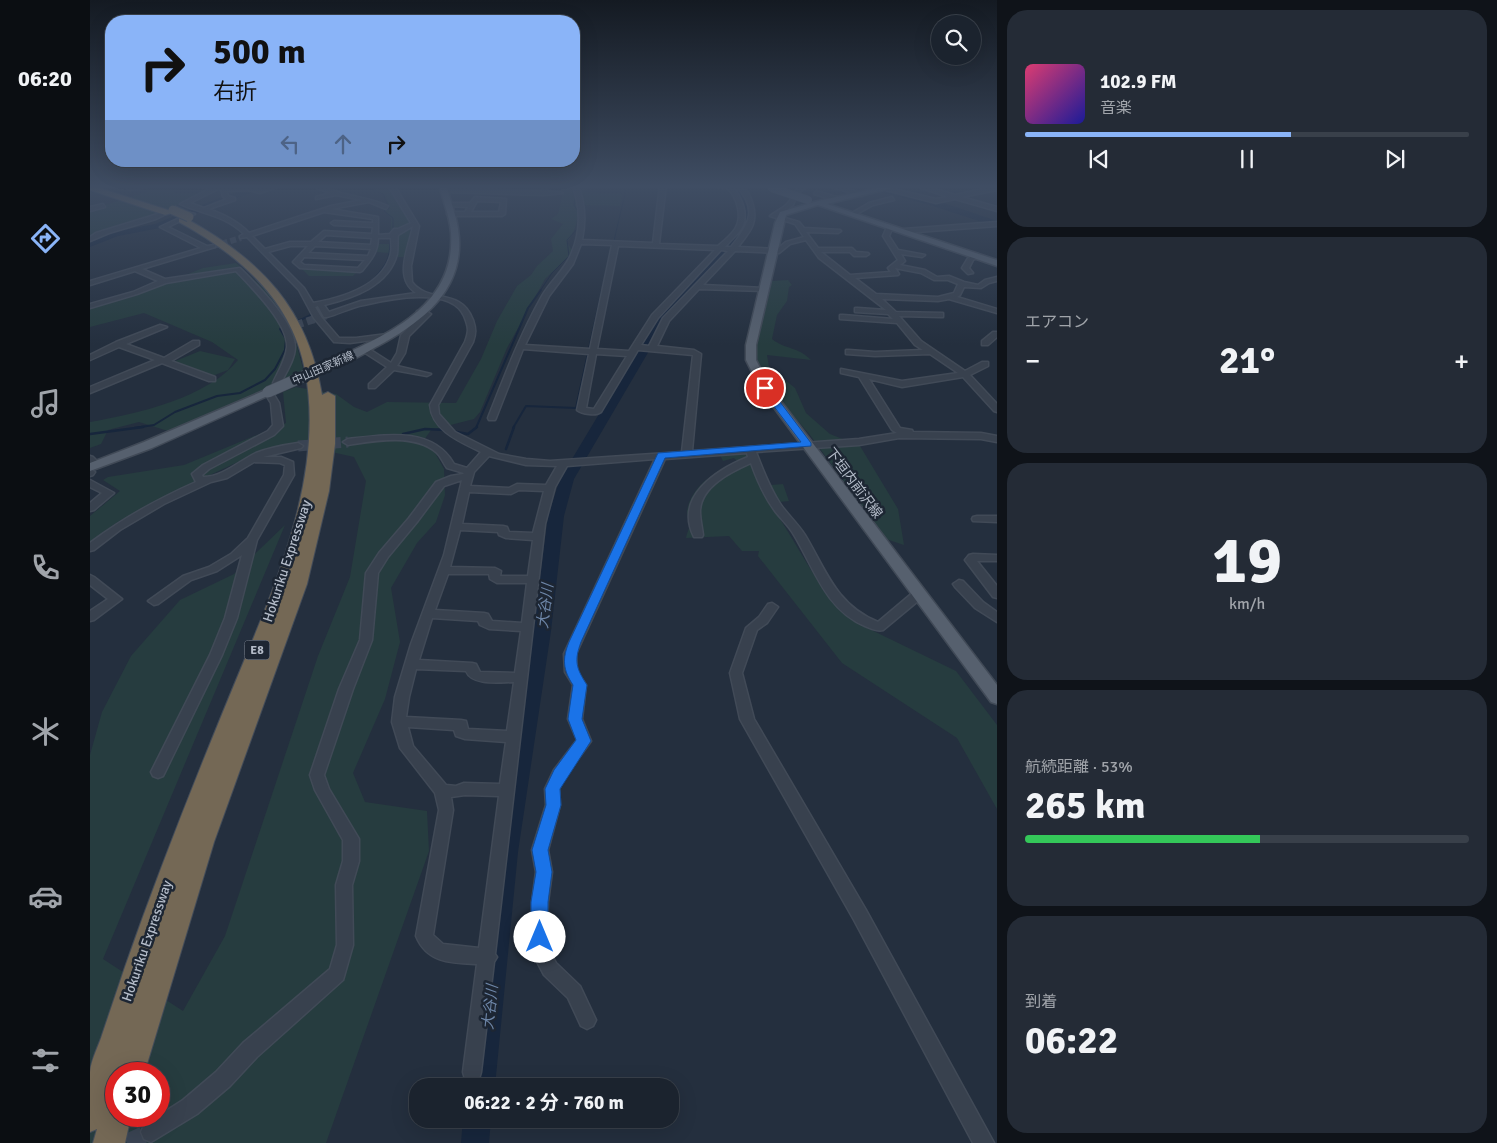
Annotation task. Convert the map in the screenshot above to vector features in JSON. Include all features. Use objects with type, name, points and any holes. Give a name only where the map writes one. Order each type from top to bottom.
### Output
[{"type":"highway","name":"Hokuriku Expressway","points":[[90,1117],[151,928],[289,562],[307,502],[316,443],[316,396],[303,338],[287,307],[265,278],[247,261],[216,238]]},
{"type":"highway","name":"Hokuriku Expressway","points":[[133,1062],[174,922],[282,625],[311,537],[321,502],[329,441],[328,394],[313,337],[297,306],[262,264],[227,238]]},
{"type":"highway","points":[[109,1143],[113,1127]]},
{"type":"main road","name":"中山田家新線","points":[[91,467],[148,445],[273,390],[336,362],[387,336],[420,313],[438,297],[449,279],[454,260],[456,238]]},
{"type":"main road","name":"下垣内前沢線","points":[[776,238],[751,346],[751,360],[765,388],[808,444],[831,479],[920,593],[997,698]]},
{"type":"main road","points":[[926,238],[997,263]]},
{"type":"street","points":[[90,246],[105,238]]},
{"type":"street","points":[[90,283],[210,247],[188,238]]},
{"type":"street","points":[[246,238],[263,251],[302,288],[310,305],[337,340],[352,342],[373,336],[387,336]]},
{"type":"street","points":[[319,238],[296,262],[302,267],[358,273],[374,252],[374,238]]},
{"type":"street","points":[[310,305],[320,304],[372,286],[394,253],[392,238]]},
{"type":"street","points":[[412,238],[407,272],[414,290],[462,306],[473,330],[469,342],[434,405],[436,414],[452,434],[487,452],[526,462],[564,462],[687,453],[751,454],[808,444],[860,442],[899,435],[980,436],[997,439]]},
{"type":"street","points":[[492,418],[521,347],[554,280],[572,260],[578,238]]},
{"type":"street","points":[[656,246],[657,238]]},
{"type":"street","points":[[615,244],[581,410],[597,412],[655,317],[730,238]]},
{"type":"street","points":[[652,348],[666,320],[741,238]]},
{"type":"street","points":[[578,242],[779,251],[788,243],[805,238]]},
{"type":"street","points":[[806,238],[821,257],[882,302],[897,321],[929,352],[965,374],[996,407]]},
{"type":"street","points":[[887,238],[902,261],[894,266]]},
{"type":"street","points":[[263,251],[290,244],[375,247]]},
{"type":"street","points":[[816,250],[852,250],[854,254],[866,254]]},
{"type":"street","points":[[896,252],[922,255]]},
{"type":"street","points":[[302,255],[369,258]]},
{"type":"street","points":[[970,273],[965,268],[969,264],[970,259],[978,256]]},
{"type":"street","points":[[846,277],[896,274],[892,268],[894,266]]},
{"type":"street","points":[[894,266],[923,271],[936,279],[948,278],[961,284],[979,287],[987,280],[997,279]]},
{"type":"street","points":[[135,269],[164,282]]},
{"type":"street","points":[[90,306],[135,294],[164,282],[238,269],[279,315],[289,337],[289,354],[278,383],[273,390],[278,426],[272,433],[206,467],[198,474],[199,480],[207,481]]},
{"type":"street","points":[[873,296],[938,299],[950,297],[959,292],[961,284]]},
{"type":"street","points":[[698,287],[765,290]]},
{"type":"street","points":[[320,304],[327,315],[361,303],[423,294]]},
{"type":"street","points":[[950,297],[997,311]]},
{"type":"street","points":[[882,302],[866,302],[861,308],[891,313],[940,315]]},
{"type":"street","points":[[919,304],[925,315]]},
{"type":"street","points":[[372,386],[392,367],[401,353],[405,334],[426,314],[420,313]]},
{"type":"street","points":[[843,317],[863,320],[897,321]]},
{"type":"street","points":[[90,358],[119,344],[163,327]]},
{"type":"street","points":[[985,342],[997,334]]},
{"type":"street","points":[[119,344],[212,379]]},
{"type":"street","points":[[90,390],[164,360],[196,344]]},
{"type":"street","points":[[521,347],[593,352],[652,348],[697,354],[687,453]]},
{"type":"street","points":[[363,349],[392,367],[427,374]]},
{"type":"street","points":[[849,352],[874,354],[929,352]]},
{"type":"street","points":[[844,371],[902,384],[965,374],[985,364]]},
{"type":"street","points":[[862,375],[897,430],[937,433],[944,436]]},
{"type":"street","points":[[348,442],[379,439],[427,442],[440,450],[450,466],[467,479]]},
{"type":"street","points":[[90,548],[116,528],[160,502],[207,481],[222,477],[250,460],[276,450],[298,446]]},
{"type":"street","points":[[487,452],[467,479],[444,570],[412,664],[399,722],[407,748],[442,792],[446,810],[424,936],[427,944],[434,951],[488,957]]},
{"type":"street","points":[[698,535],[695,506],[699,498],[719,475],[751,454]]},
{"type":"street","points":[[751,454],[772,498],[803,542],[821,579],[832,594],[864,622],[879,627],[920,593]]},
{"type":"street","points":[[588,1020],[574,992],[550,969],[543,956],[540,937],[540,902],[544,872],[540,850],[553,805],[552,789],[560,774],[584,741],[575,719],[580,685],[571,672],[570,654],[662,455]]},
{"type":"street","points":[[154,601],[188,578],[213,569],[236,556],[252,540],[289,476],[290,464],[281,460],[250,460]]},
{"type":"street","points":[[472,1072],[488,957],[526,627],[539,537],[550,488],[564,462]]},
{"type":"street","points":[[151,1132],[190,1107],[217,1085],[250,1050],[337,974],[345,945],[344,885],[351,861],[351,839],[322,790],[317,775],[346,690],[366,640],[372,573],[383,555],[440,484],[454,478],[467,479],[511,491],[517,487],[550,488]]},
{"type":"street","points":[[90,482],[109,493],[90,508]]},
{"type":"street","points":[[977,519],[997,519]]},
{"type":"street","points":[[456,527],[503,529],[503,533],[506,535],[539,537]]},
{"type":"street","points":[[158,772],[232,618],[252,540]]},
{"type":"street","points":[[997,558],[973,558],[971,560],[997,594]]},
{"type":"street","points":[[444,570],[495,571],[494,577],[497,579],[533,580]]},
{"type":"street","points":[[90,579],[116,599],[90,617]]},
{"type":"street","points":[[959,584],[979,605],[997,618]]},
{"type":"street","points":[[772,607],[763,620],[752,628],[736,673],[748,719],[860,915],[984,1143]]},
{"type":"street","points":[[428,614],[484,617],[484,622],[489,626],[526,627]]},
{"type":"street","points":[[412,664],[472,667],[473,673],[477,676],[520,678]]},
{"type":"street","points":[[399,722],[462,725],[461,732],[465,734],[513,737]]},
{"type":"street","points":[[442,792],[456,792],[464,789],[506,790]]},
{"type":"green space","points":[[390,238],[409,238],[406,257],[390,257],[390,253],[376,252],[378,244],[390,244]]},
{"type":"green space","points":[[552,238],[570,238],[567,242],[573,252],[545,279],[507,348],[480,412],[474,419],[431,430],[422,443],[434,451],[444,469],[445,495],[436,522],[417,543],[391,588],[400,642],[385,699],[353,773],[365,802],[427,811],[429,851],[326,1143],[90,1143],[90,755],[102,712],[131,656],[180,600],[234,574],[285,525],[103,959],[183,1011],[225,936],[318,656],[350,577],[366,481],[354,457],[291,443],[257,453],[167,495],[116,523],[90,542],[90,516],[120,491],[103,480],[108,477],[184,465],[286,423],[283,392],[296,387],[336,394],[354,407],[367,412],[387,402],[456,403],[481,359],[497,321],[517,286],[531,275],[537,266],[553,251]]},
{"type":"green space","points":[[236,263],[272,296],[293,332],[304,372],[242,401],[168,431],[139,422],[108,430],[101,444],[90,448],[90,422],[149,409],[190,394],[209,385],[238,360],[212,342],[144,313],[90,327],[90,308],[131,297],[203,268]]},
{"type":"green space","points":[[301,268],[357,272],[353,276],[309,276]]},
{"type":"green space","points":[[788,280],[792,285],[789,287],[787,301],[777,315],[772,339],[801,352],[811,360],[767,355],[769,367],[795,388],[806,413],[830,434],[860,446],[898,509],[904,545],[886,539],[810,435],[782,403],[758,365],[756,346],[772,281]]},
{"type":"green space","points":[[200,351],[235,359],[228,370],[212,376],[173,362]]},
{"type":"green space","points":[[748,453],[759,456],[759,462],[771,485],[783,484],[789,501],[769,503],[820,584],[844,612],[859,624],[956,671],[997,725],[997,809],[957,738],[842,663],[758,556],[759,551],[742,551],[729,536],[686,538],[690,526],[687,511],[689,502],[694,494],[706,480],[737,461],[734,458],[723,461],[720,455]]},
{"type":"waterway","points":[[90,244],[105,238]]},
{"type":"waterway","points":[[369,284],[386,262],[389,238]]},
{"type":"waterway","points":[[540,291],[552,273],[569,256],[567,240],[569,238]]},
{"type":"waterway","points":[[613,245],[615,238]]},
{"type":"waterway","name":"大谷川","points":[[482,1078],[507,852],[542,631],[556,516],[567,479],[666,313],[736,238]]},
{"type":"waterway","points":[[602,291],[608,265]]},
{"type":"waterway","points":[[476,428],[528,308],[541,290]]},
{"type":"waterway","points":[[513,428],[526,406],[576,408],[602,290]]},
{"type":"waterway","points":[[335,298],[351,293]]},
{"type":"waterway","points":[[134,428],[154,425],[175,412],[217,396],[240,393],[265,380],[275,369],[285,350],[286,339],[280,329],[309,316],[321,305]]},
{"type":"waterway","points":[[90,434],[143,427]]},
{"type":"waterway","points":[[506,449],[514,427]]},
{"type":"waterway","points":[[451,431],[468,434],[476,428]]},
{"type":"waterway","points":[[403,434],[425,429],[446,430]]},
{"type":"waterway","name":"大谷川","points":[[475,1143],[476,1128]]},
{"type":"tunnel","points":[[213,246],[240,238]]},
{"type":"tunnel","points":[[284,329],[327,315]]},
{"type":"tunnel","points":[[298,446],[348,442]]},
{"type":"tunnel","points":[[127,1143],[151,1132]]},
{"type":"route","points":[[540,937],[540,902],[544,872],[540,850],[553,805],[552,789],[560,774],[584,741],[575,719],[580,685],[571,672],[570,654],[662,455],[808,444],[765,388]]}]
